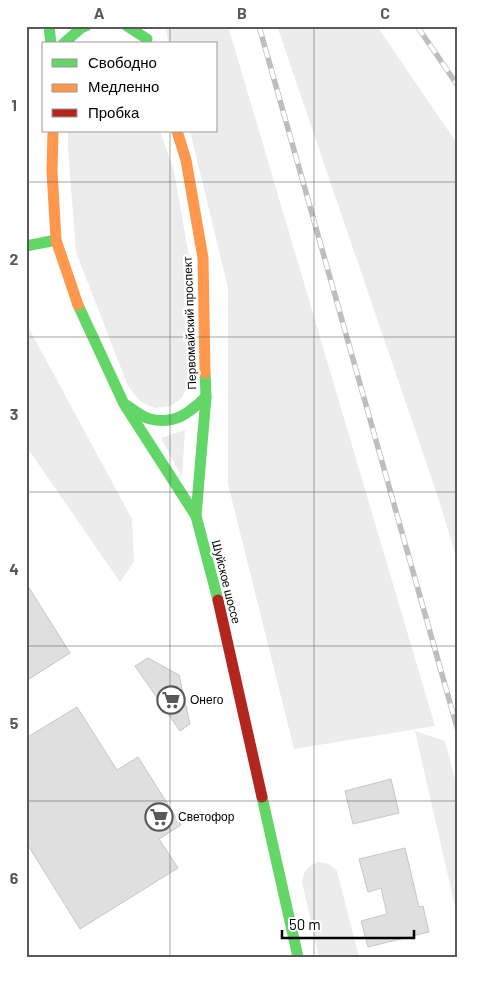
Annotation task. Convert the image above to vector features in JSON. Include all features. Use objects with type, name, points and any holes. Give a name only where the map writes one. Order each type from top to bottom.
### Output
[{"type":"main road","points":[[48,26],[51,42]]},
{"type":"main road","points":[[65,42],[86,26]]},
{"type":"main road","points":[[127,26],[148,42]]},
{"type":"main road","points":[[141,26],[148,42]]},
{"type":"main road","name":"Шуйское шоссе","points":[[53,132],[52,171],[56,240],[82,316],[124,404],[196,516],[217,597],[298,957]]},
{"type":"main road","name":"Первомайский проспект","points":[[177,132],[186,160],[203,258],[206,397],[196,516]]},
{"type":"main road","points":[[26,246],[56,240]]},
{"type":"main road","points":[[124,404],[149,419],[170,420],[188,414],[206,397]]},
{"type":"shaded area","points":[[165,26],[228,26],[435,726],[294,749],[228,484],[228,288],[190,132],[218,132],[218,42],[169,42]]},
{"type":"shaded area","points":[[277,26],[377,26],[458,145],[458,563],[439,500]]},
{"type":"shaded area","points":[[68,132],[160,132],[174,171],[192,274],[189,380],[182,398],[170,406],[155,408],[141,402],[128,386],[76,252]]},
{"type":"shaded area","points":[[26,323],[132,519],[134,562],[120,582],[26,446]]},
{"type":"shaded area","points":[[185,430],[182,477],[161,438]]},
{"type":"shaded area","points":[[415,731],[445,741],[458,791],[458,920]]},
{"type":"shaded area","points":[[318,862],[329,864],[337,871],[359,957],[319,957],[302,882],[307,869]]},
{"type":"building","points":[[26,583],[70,653],[26,681]]},
{"type":"building","name":"Онего","points":[[148,658],[179,675],[190,724],[180,731],[135,666]]},
{"type":"building","points":[[77,707],[117,770],[138,757],[181,825],[159,839],[178,868],[80,929],[26,842],[26,738]]},
{"type":"building","points":[[391,779],[399,813],[353,824],[345,791]]},
{"type":"building","points":[[405,848],[419,907],[423,906],[429,932],[368,947],[361,921],[387,914],[381,888],[368,892],[359,859]]},
{"type":"railway","points":[[259,26],[458,731]]},
{"type":"railway","points":[[417,26],[458,86]]},
{"type":"traffic: fast","points":[[49,26],[51,42]]},
{"type":"traffic: fast","points":[[65,42],[86,26]]},
{"type":"traffic: fast","points":[[127,26],[147,39]]},
{"type":"traffic: fast","points":[[26,246],[56,240]]},
{"type":"traffic: fast","points":[[78,305],[124,404],[196,516],[218,600]]},
{"type":"traffic: fast","points":[[196,516],[206,397],[205,373]]},
{"type":"traffic: fast","points":[[126,405],[147,418],[167,420],[187,413],[206,397]]},
{"type":"traffic: fast","points":[[262,797],[298,957]]},
{"type":"traffic: slow","points":[[53,132],[52,171],[56,240],[78,305]]},
{"type":"traffic: slow","points":[[177,132],[186,160],[203,258],[205,373]]},
{"type":"traffic: jam","points":[[218,600],[262,797]]},
{"type":"place","name":"Онего","points":[[171,700]]},
{"type":"place","name":"Светофор","points":[[159,817]]}]
